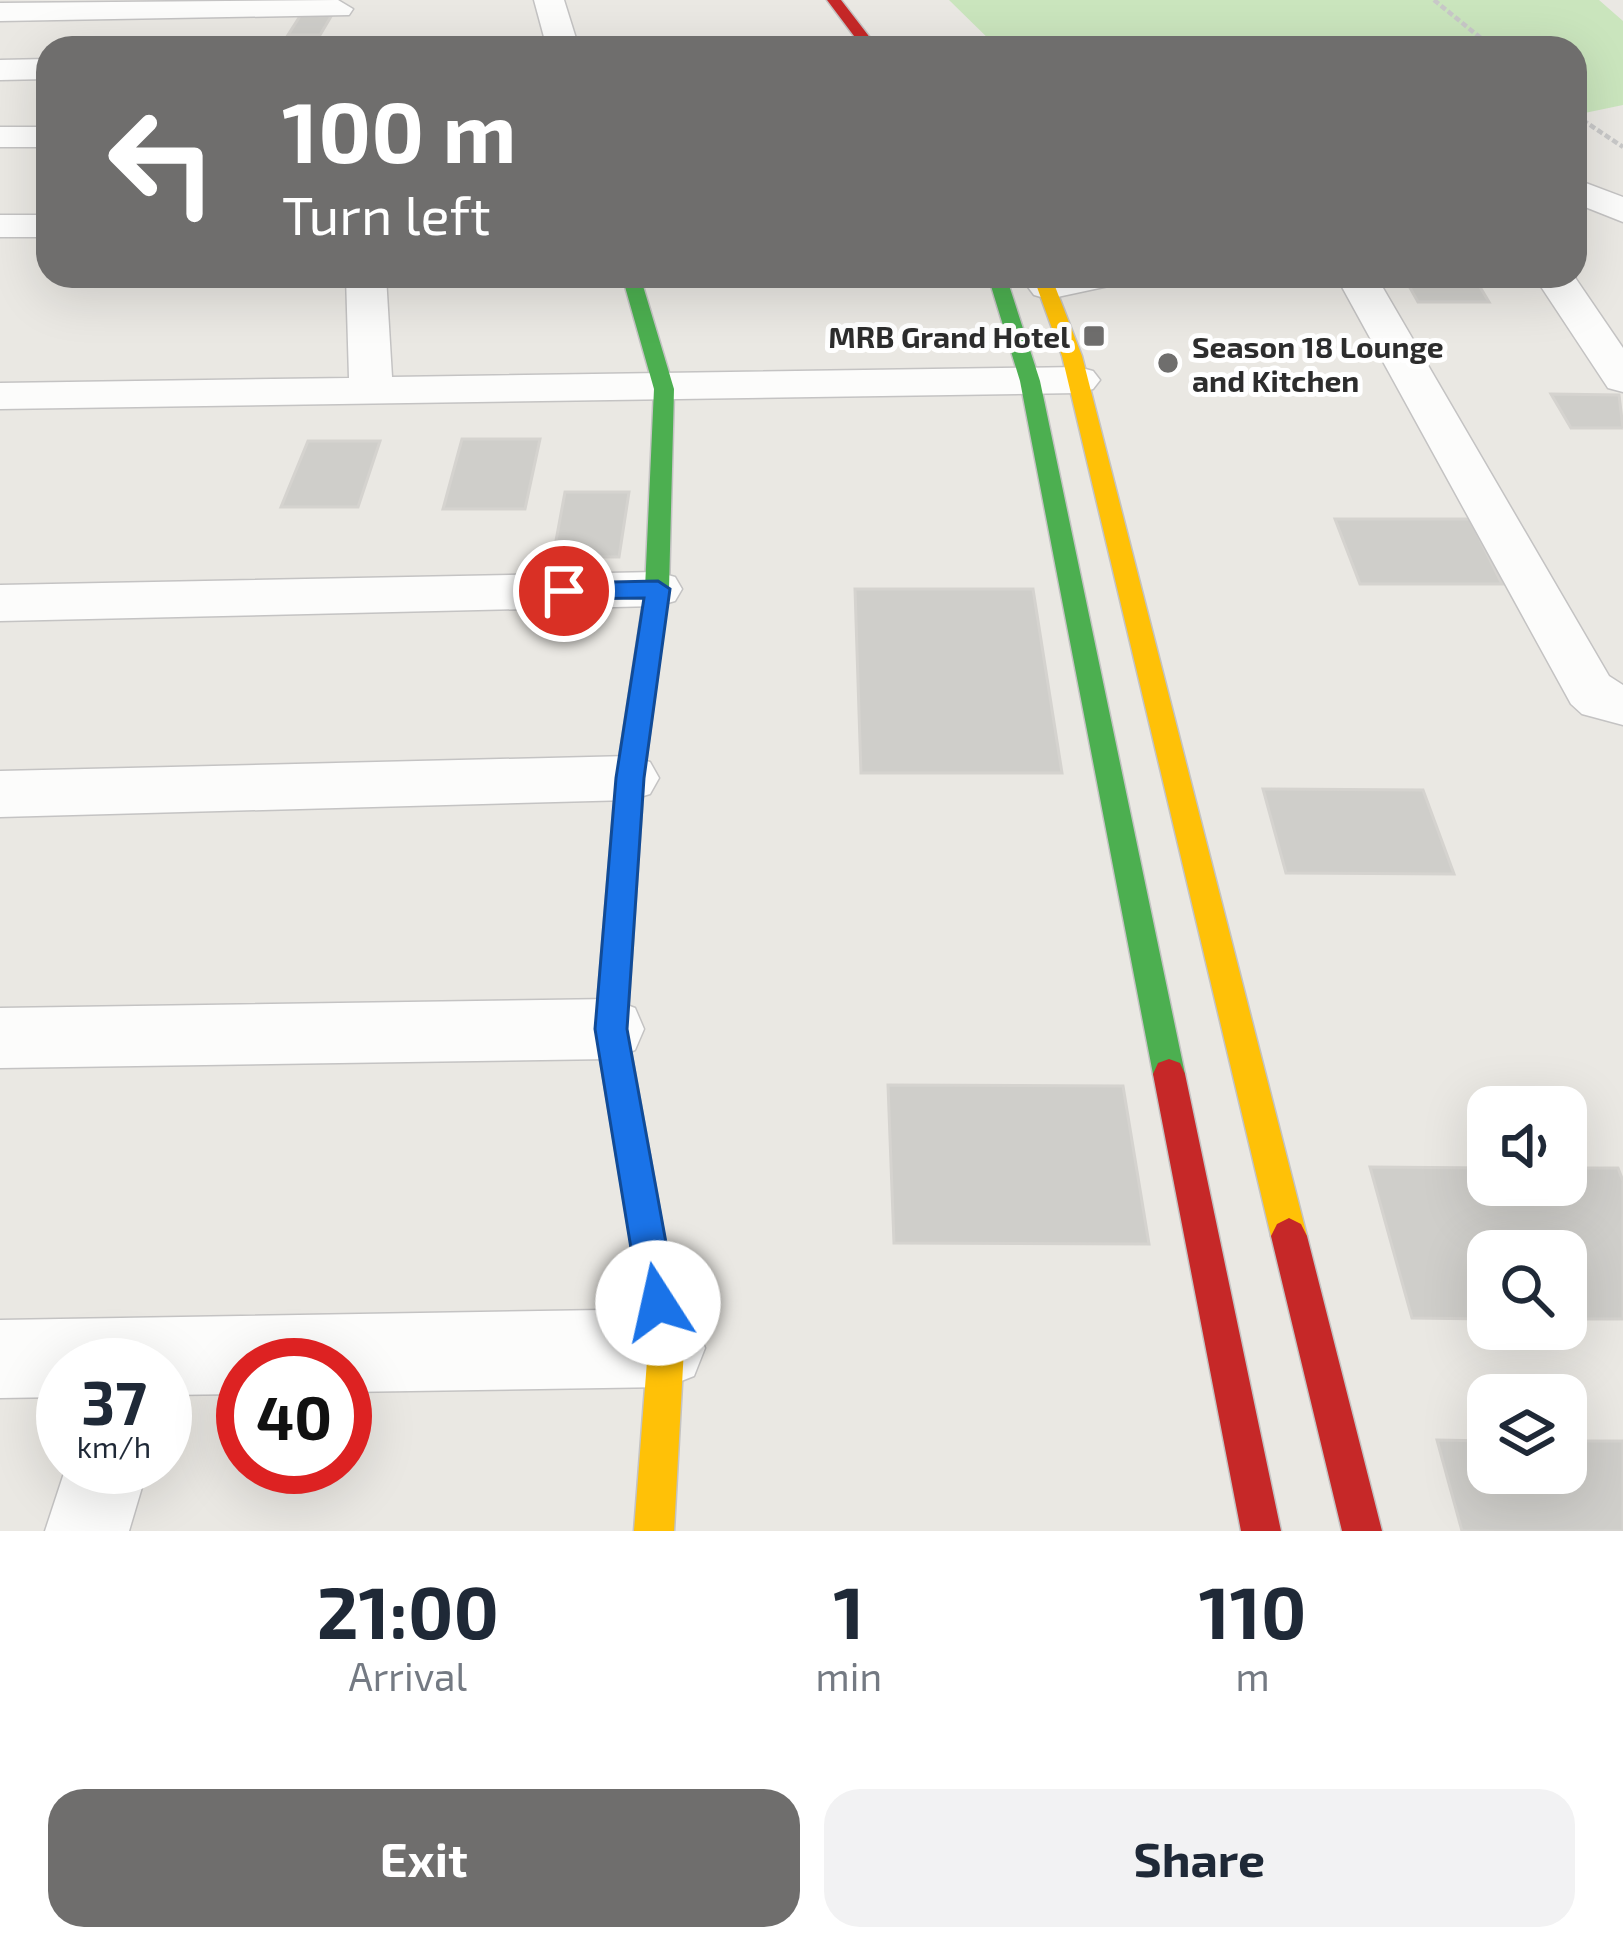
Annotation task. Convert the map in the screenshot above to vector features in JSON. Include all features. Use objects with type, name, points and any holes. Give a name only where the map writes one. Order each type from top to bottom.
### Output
[{"type":"main road","points":[[802,0],[828,36]]},
{"type":"main road","points":[[834,0],[862,36]]},
{"type":"main road","points":[[635,288],[664,388],[658,589],[630,778],[611,1029],[666,1348],[654,1531]]},
{"type":"main road","points":[[1001,288],[1030,380],[1262,1531]]},
{"type":"main road","points":[[1047,288],[1078,380],[1362,1531]]},
{"type":"street","points":[[549,0],[560,36]]},
{"type":"street","points":[[0,12],[338,5],[342,36]]},
{"type":"street","points":[[0,70],[36,69]]},
{"type":"street","points":[[0,137],[36,137]]},
{"type":"street","points":[[1587,182],[1623,171]]},
{"type":"street","points":[[1587,192],[1623,211]]},
{"type":"street","points":[[0,226],[36,226]]},
{"type":"street","points":[[367,288],[371,390]]},
{"type":"street","points":[[1363,288],[1590,690],[1601,700],[1623,705]]},
{"type":"street","points":[[1562,288],[1623,379]]},
{"type":"street","points":[[0,396],[1078,380]]},
{"type":"street","points":[[0,603],[658,589]]},
{"type":"street","points":[[0,794],[630,778]]},
{"type":"street","points":[[0,1038],[611,1029]]},
{"type":"street","points":[[192,1360],[666,1348]]},
{"type":"street","points":[[0,1359],[36,1360]]},
{"type":"street","points":[[87,1531],[98,1494]]},
{"type":"path","points":[[1434,0],[1478,36]]},
{"type":"path","points":[[1587,123],[1623,147]]},
{"type":"green space","points":[[949,0],[1599,0],[1623,21],[1623,105],[1587,112],[1587,36],[986,36]]},
{"type":"building","points":[[302,13],[333,13],[320,35],[288,35]]},
{"type":"building","points":[[1410,288],[1481,288],[1489,302],[1418,302]]},
{"type":"building","points":[[1551,394],[1619,395],[1623,428],[1571,428]]},
{"type":"building","points":[[462,439],[540,439],[525,509],[443,509]]},
{"type":"building","points":[[308,441],[380,441],[358,507],[281,507]]},
{"type":"building","points":[[565,492],[629,492],[619,557],[553,557]]},
{"type":"building","points":[[1335,519],[1470,519],[1502,584],[1360,584]]},
{"type":"building","points":[[855,589],[1033,589],[1062,773],[861,773]]},
{"type":"building","points":[[1263,789],[1423,790],[1454,874],[1286,873]]},
{"type":"building","points":[[888,1085],[1123,1086],[1149,1244],[894,1243]]},
{"type":"building","points":[[1370,1167],[1467,1168],[1467,1206],[1587,1206],[1587,1168],[1618,1168],[1623,1181],[1623,1319],[1587,1319],[1587,1230],[1467,1230],[1467,1319],[1412,1318]]},
{"type":"building","points":[[1437,1440],[1467,1441],[1467,1494],[1587,1494],[1587,1441],[1623,1441],[1623,1531],[1462,1531]]},
{"type":"traffic: fast","points":[[633,1155],[611,1029],[630,778],[657,589],[664,389],[635,288]]},
{"type":"traffic: fast","points":[[1001,288],[1030,381],[1169,1074]]},
{"type":"traffic: slow","points":[[1046,288],[1072,356],[1289,1236]]},
{"type":"traffic: slow","points":[[633,1155],[666,1348],[654,1531]]},
{"type":"traffic: jam","points":[[834,0],[862,36]]},
{"type":"traffic: jam","points":[[1169,1074],[1261,1531]]},
{"type":"traffic: jam","points":[[1289,1236],[1362,1531]]},
{"type":"place","name":"MRB Grand Hotel","points":[[1094,336]]},
{"type":"place","name":"Season 18 Lounge and Kitchen","points":[[1168,363]]},
{"type":"route","points":[[564,591],[658,589],[630,778],[611,1029],[658,1303]]}]
